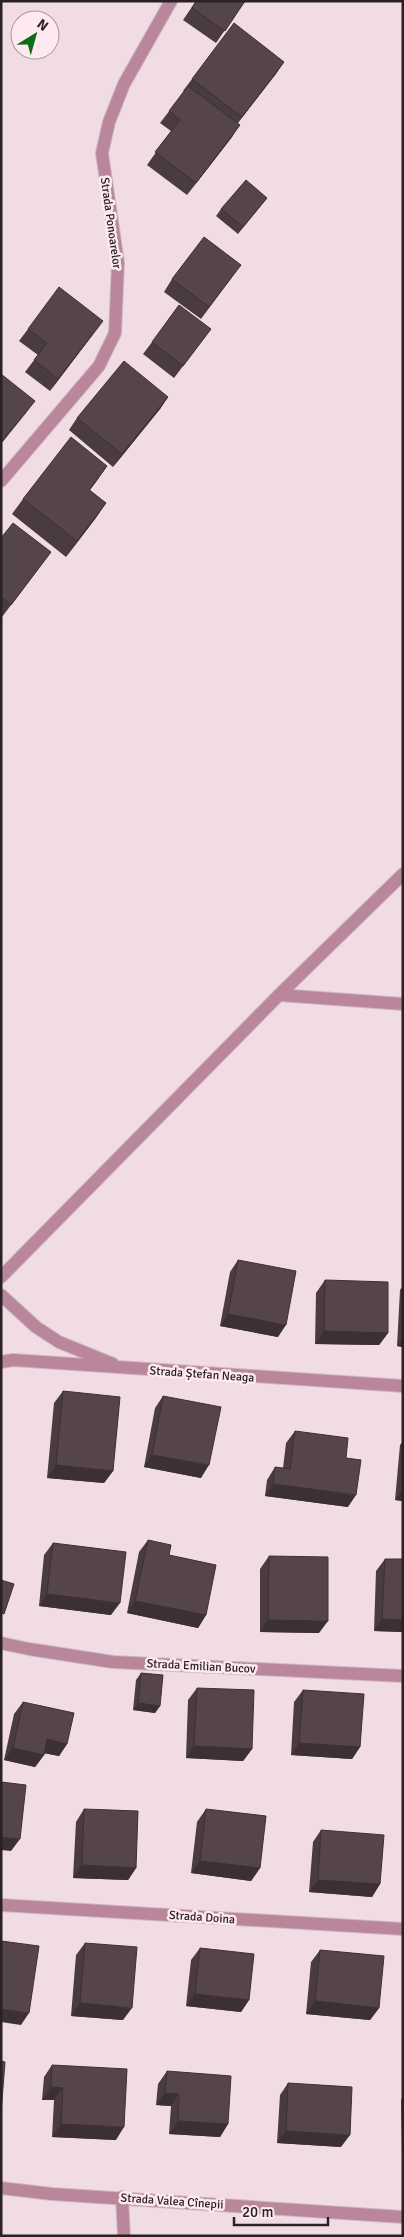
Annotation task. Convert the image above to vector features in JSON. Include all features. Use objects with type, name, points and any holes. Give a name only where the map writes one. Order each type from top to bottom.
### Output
[{"type":"street","name":"Strada Ponoarelor","points":[[1,481],[99,366],[115,333],[118,263],[102,153],[109,122],[124,84],[171,1]]},
{"type":"street","points":[[1,1277],[279,995],[403,874]]},
{"type":"street","points":[[279,995],[403,1004]]},
{"type":"street","points":[[1,1295],[36,1327],[60,1342],[129,1370]]},
{"type":"street","name":"Strada Ștefan Neaga","points":[[1,1362],[13,1360],[129,1370],[403,1386]]},
{"type":"street","name":"Strada Emilian Bucov","points":[[1,1643],[113,1662],[403,1676]]},
{"type":"street","name":"Strada Doina","points":[[1,1905],[403,1929]]},
{"type":"street","name":"Strada Valea Cînepii","points":[[1,2188],[52,2194],[122,2197],[403,2217]]},
{"type":"street","points":[[122,2197],[124,2236]]},
{"type":"building","points":[[196,1],[245,1],[225,31],[192,8]]},
{"type":"building","points":[[234,23],[284,62],[242,117],[192,79]]},
{"type":"building","points":[[188,86],[240,125],[196,183],[155,152],[180,120],[169,111]]},
{"type":"building","points":[[246,180],[267,198],[243,227],[221,209]]},
{"type":"building","points":[[204,237],[241,265],[209,307],[172,279]]},
{"type":"building","points":[[59,287],[103,321],[58,379],[34,360],[47,343],[28,329]]},
{"type":"building","points":[[179,305],[211,329],[183,366],[152,342]]},
{"type":"building","points":[[124,361],[168,397],[122,454],[77,418]]},
{"type":"building","points":[[1,374],[35,401],[1,442]]},
{"type":"building","points":[[71,437],[107,466],[89,490],[106,503],[77,541],[23,499]]},
{"type":"building","points":[[13,523],[51,552],[11,605],[1,597],[1,538]]},
{"type":"building","points":[[238,1260],[296,1271],[286,1325],[228,1314]]},
{"type":"building","points":[[325,1280],[388,1282],[388,1333],[324,1331]]},
{"type":"building","points":[[63,1391],[120,1397],[113,1471],[56,1465]]},
{"type":"building","points":[[163,1396],[221,1407],[209,1465],[152,1455]]},
{"type":"building","points":[[295,1431],[348,1438],[346,1458],[361,1460],[356,1495],[273,1484],[275,1467],[290,1469]]},
{"type":"building","points":[[148,1540],[171,1545],[169,1555],[216,1565],[206,1615],[135,1601]]},
{"type":"building","points":[[53,1543],[126,1552],[120,1603],[47,1594]]},
{"type":"building","points":[[269,1556],[328,1557],[328,1621],[268,1620]]},
{"type":"building","points":[[385,1559],[403,1559],[403,1620],[382,1619]]},
{"type":"building","points":[[1,1580],[14,1584],[4,1614],[1,1613]]},
{"type":"building","points":[[141,1673],[163,1675],[160,1706],[138,1703]]},
{"type":"building","points":[[197,1688],[254,1690],[252,1749],[194,1746]]},
{"type":"building","points":[[303,1690],[364,1694],[360,1747],[299,1743]]},
{"type":"building","points":[[23,1702],[74,1713],[67,1744],[47,1739],[44,1755],[13,1748]]},
{"type":"building","points":[[1,1782],[26,1785],[20,1839],[1,1837]]},
{"type":"building","points":[[84,1809],[138,1811],[136,1868],[82,1865]]},
{"type":"building","points":[[206,1809],[266,1816],[260,1868],[200,1861]]},
{"type":"building","points":[[321,1830],[384,1835],[380,1884],[318,1880]]},
{"type":"building","points":[[1,1941],[39,1946],[29,2013],[1,2009]]},
{"type":"building","points":[[85,1943],[137,1947],[132,2008],[80,2003]]},
{"type":"building","points":[[200,1948],[254,1954],[249,2000],[195,1994]]},
{"type":"building","points":[[320,1950],[384,1956],[379,2008],[315,2001]]},
{"type":"building","points":[[1,2061],[5,2062],[1,2113]]},
{"type":"building","points":[[52,2065],[127,2069],[124,2127],[61,2124],[63,2088],[51,2087]]},
{"type":"building","points":[[167,2071],[231,2076],[228,2124],[178,2121],[179,2094],[165,2093]]},
{"type":"building","points":[[288,2083],[352,2087],[350,2135],[286,2131]]}]
